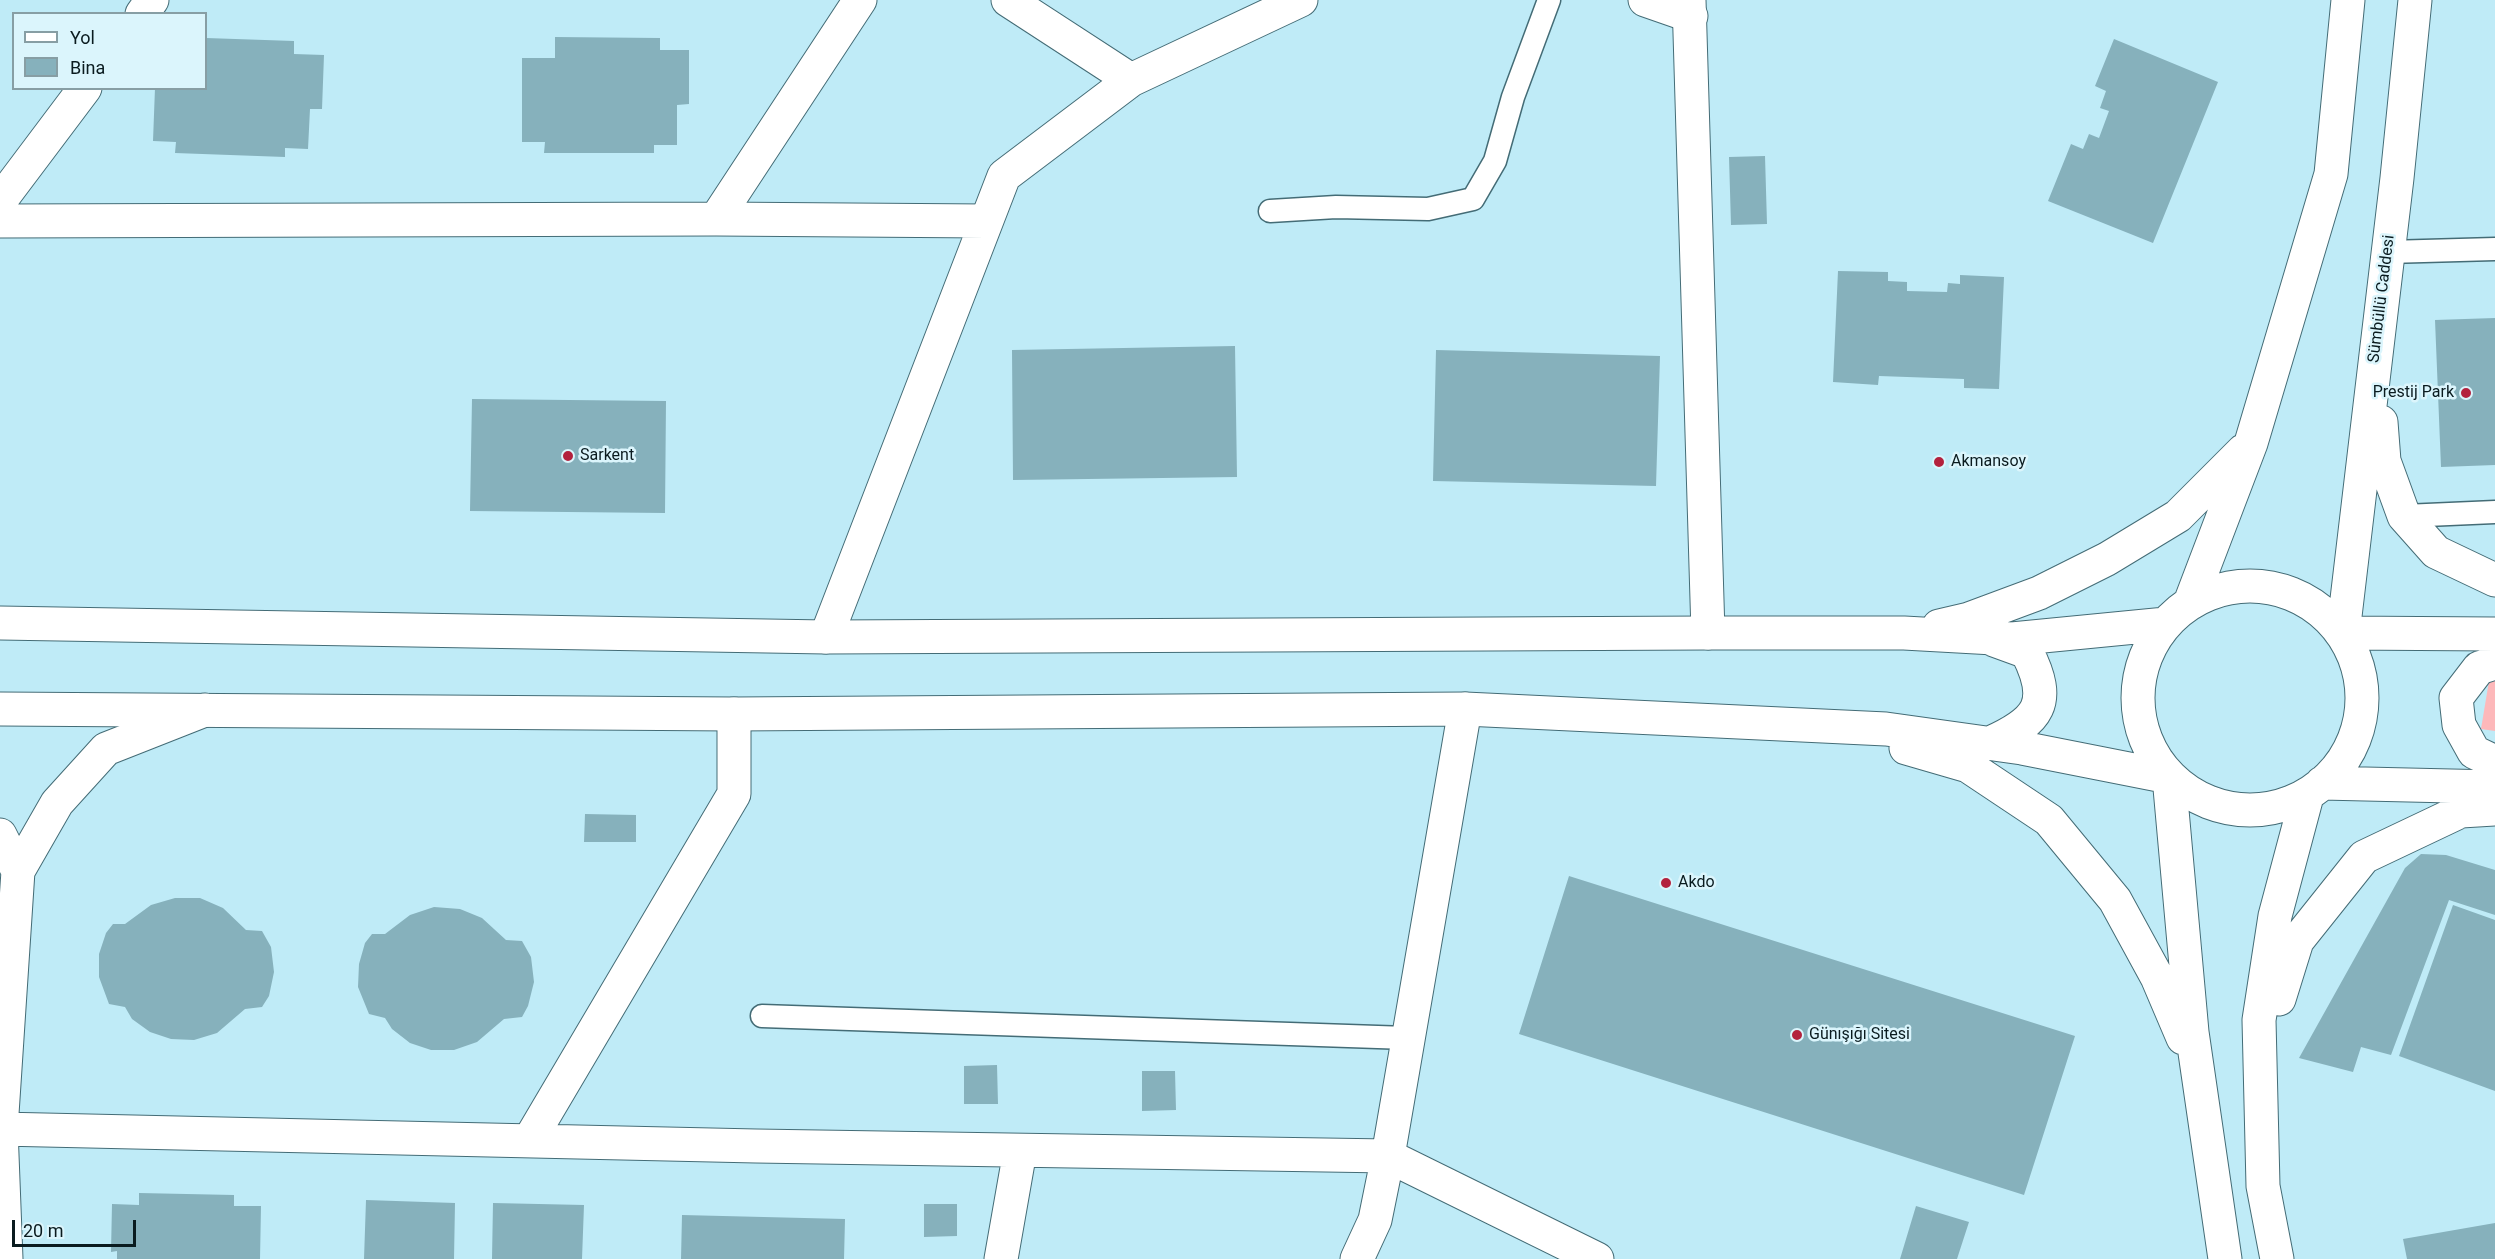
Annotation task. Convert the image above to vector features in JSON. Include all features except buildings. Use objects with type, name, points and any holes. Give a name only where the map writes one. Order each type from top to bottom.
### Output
[{"type":"main road","points":[[1008,0],[1131,80]]},
{"type":"main road","points":[[826,637],[1004,176],[1131,80],[1301,0]]},
{"type":"main road","points":[[1645,0],[1690,8],[1708,633]]},
{"type":"main road","points":[[2178,614],[2251,443],[2331,174],[2348,0]]},
{"type":"main road","name":"Sümbüllü Caddesi","points":[[2343,633],[2415,0]]},
{"type":"main road","points":[[716,219],[851,3]]},
{"type":"main road","points":[[0,201],[83,90]]},
{"type":"main road","points":[[0,221],[716,219],[986,221]]},
{"type":"main road","points":[[2376,354],[2384,461],[2404,516],[2436,552],[2495,580]]},
{"type":"main road","points":[[1905,633],[1969,619],[2039,593],[2107,559],[2178,516],[2251,443]]},
{"type":"main road","points":[[2246,584],[2283,589],[2317,606],[2343,633],[2359,667],[2364,704],[2356,740],[2336,772],[2315,789],[2272,809],[2235,810],[2199,799],[2169,777],[2148,746],[2138,711],[2139,674],[2153,639],[2178,614],[2209,592],[2246,584]]},
{"type":"main road","points":[[0,623],[826,637],[1905,633],[2012,639],[2178,614]]},
{"type":"main road","points":[[2343,633],[2495,634]]},
{"type":"main road","points":[[1989,638],[2027,652],[2036,669],[2041,687],[2039,704],[2030,719],[2017,731],[1990,743]]},
{"type":"main road","points":[[2495,663],[2479,668],[2456,698],[2459,725],[2474,752],[2495,762]]},
{"type":"main road","points":[[0,709],[734,714],[1465,709],[1886,729],[1990,743],[2169,777]]},
{"type":"main road","points":[[1357,1259],[1375,1220],[1388,1156],[1465,709]]},
{"type":"main road","points":[[6,1259],[1,1129],[18,871],[57,803],[106,749],[205,710]]},
{"type":"main road","points":[[529,1141],[734,794],[734,714]]},
{"type":"main road","points":[[1836,726],[1968,766],[2049,820],[2115,900],[2157,977],[2198,1072]]},
{"type":"main road","points":[[2169,777],[2192,1032],[2225,1259]]},
{"type":"main road","points":[[2315,789],[2495,787]]},
{"type":"main road","points":[[2277,1259],[2263,1186],[2259,1020],[2275,916],[2315,789]]},
{"type":"main road","points":[[2260,1061],[2297,941],[2364,857],[2461,811],[2495,809]]},
{"type":"main road","points":[[0,835],[18,871]]},
{"type":"main road","points":[[1,1129],[1020,1151],[1388,1156],[1597,1259]]},
{"type":"main road","points":[[1002,1259],[1020,1151]]},
{"type":"lane","points":[[1270,211],[1336,207],[1428,209],[1473,199],[1495,161],[1514,97],[1549,0]]},
{"type":"lane","points":[[2388,252],[2495,249]]},
{"type":"lane","points":[[2404,516],[2495,512]]},
{"type":"lane","points":[[762,1016],[1407,1038]]},
{"type":"shaded area","points":[[2490,675],[2495,675],[2495,731],[2481,729]]},
{"type":"place","name":"Prestij Park","points":[[2466,393]]},
{"type":"place","name":"Sarkent","points":[[568,456]]},
{"type":"place","name":"Akmansoy","points":[[1939,462]]},
{"type":"place","name":"Akdo","points":[[1666,883]]},
{"type":"place","name":"Günışığı Sitesi","points":[[1797,1035]]}]
